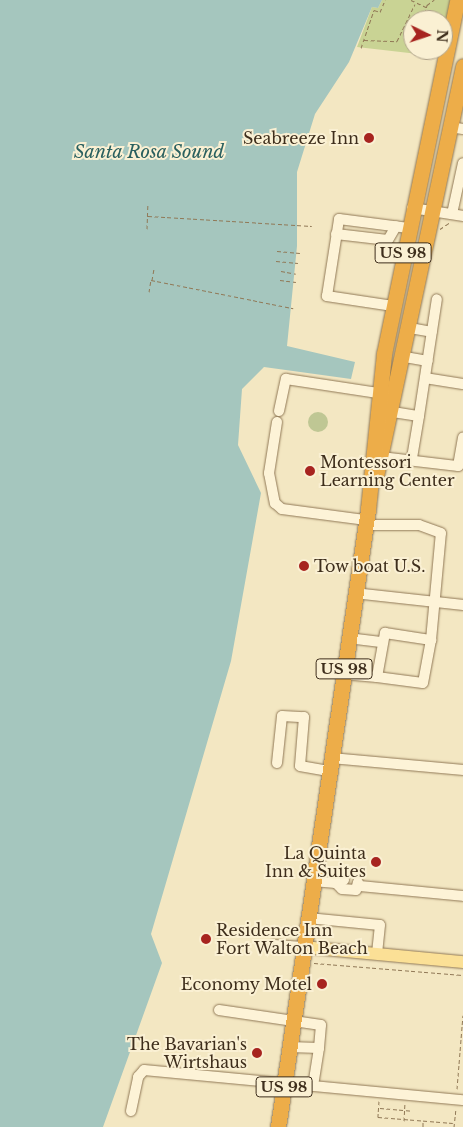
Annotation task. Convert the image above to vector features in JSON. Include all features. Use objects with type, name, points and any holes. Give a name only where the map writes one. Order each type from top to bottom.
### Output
[{"type":"highway","name":"US 98","points":[[453,19],[457,0]]},
{"type":"highway","name":"US 98","points":[[278,1127],[366,518],[378,393],[393,306],[402,227],[412,208],[444,60]]},
{"type":"highway","name":"US 98","points":[[366,518],[405,357],[432,211],[457,128],[463,66]]},
{"type":"main road","points":[[302,954],[377,954],[463,962]]},
{"type":"street","points":[[452,218],[463,163]]},
{"type":"street","points":[[412,208],[432,211],[452,218],[463,216]]},
{"type":"street","points":[[393,306],[327,296],[339,219],[402,227]]},
{"type":"street","points":[[336,234],[388,240],[402,227]]},
{"type":"street","points":[[412,458],[437,299]]},
{"type":"street","points":[[410,328],[432,332]]},
{"type":"street","points":[[405,357],[428,361]]},
{"type":"street","points":[[425,378],[463,384]]},
{"type":"street","points":[[279,411],[286,379],[378,393]]},
{"type":"street","points":[[393,412],[419,416]]},
{"type":"street","points":[[277,422],[269,473],[275,504],[282,509],[419,524],[441,533],[437,602],[423,683],[343,674]]},
{"type":"street","points":[[381,457],[412,458],[458,466],[463,437]]},
{"type":"street","points":[[354,593],[463,605]]},
{"type":"street","points":[[376,677],[385,633],[431,640]]},
{"type":"street","points":[[348,638],[383,642]]},
{"type":"street","points":[[277,763],[282,716],[304,717],[300,766],[330,764],[463,770]]},
{"type":"street","points":[[313,881],[340,881],[342,889],[358,883],[463,896]]},
{"type":"street","points":[[308,918],[380,925],[377,954]]},
{"type":"street","points":[[274,945],[302,954]]},
{"type":"street","points":[[219,1010],[293,1023],[321,1025],[313,1086]]},
{"type":"street","points":[[289,1047],[318,1048]]},
{"type":"street","points":[[131,1111],[138,1077],[144,1070],[460,1099]]},
{"type":"path","points":[[361,48],[374,10],[380,12],[386,0]]},
{"type":"path","points":[[411,0],[420,6],[426,7]]},
{"type":"path","points":[[420,6],[421,0]]},
{"type":"path","points":[[425,10],[434,0]]},
{"type":"path","points":[[414,10],[416,4]]},
{"type":"path","points":[[364,40],[392,42],[403,35]]},
{"type":"path","points":[[147,229],[148,204]]},
{"type":"path","points":[[148,216],[312,226]]},
{"type":"path","points":[[437,230],[452,218]]},
{"type":"path","points":[[277,251],[300,253]]},
{"type":"path","points":[[276,261],[298,263]]},
{"type":"path","points":[[149,292],[154,269]]},
{"type":"path","points":[[281,271],[296,274]]},
{"type":"path","points":[[152,280],[293,308]]},
{"type":"path","points":[[280,280],[296,282]]},
{"type":"path","points":[[302,954],[463,975]]},
{"type":"path","points":[[454,1127],[460,1099],[463,1015]]},
{"type":"path","points":[[380,1093],[378,1117],[454,1123]]},
{"type":"path","points":[[404,1120],[406,1095]]},
{"type":"path","points":[[379,1108],[412,1111]]},
{"type":"path","points":[[423,1121],[423,1127]]},
{"type":"green space","points":[[382,0],[457,0],[453,18],[453,10],[403,10],[403,52],[357,47],[372,7],[378,8]]},
{"type":"green space","points":[[318,412],[325,415],[328,422],[325,429],[318,432],[311,429],[308,422],[311,415]]},
{"type":"water","name":"Santa Rosa Sound","points":[[0,0],[382,0],[378,8],[372,7],[349,62],[315,114],[297,172],[297,246],[287,346],[355,362],[351,379],[264,367],[242,389],[238,445],[261,493],[231,661],[151,934],[162,963],[103,1127],[0,1127]]},
{"type":"place","name":"Seabreeze Inn","points":[[369,138]]},
{"type":"place","name":"Montessori Learning Center","points":[[310,471]]},
{"type":"place","name":"Tow boat U.S.","points":[[304,566]]},
{"type":"place","name":"La Quinta Inn & Suites","points":[[376,862]]},
{"type":"place","name":"Residence Inn Fort Walton Beach","points":[[206,939]]},
{"type":"place","name":"Economy Motel","points":[[322,984]]},
{"type":"place","name":"The Bavarian's Wirtshaus","points":[[257,1053]]}]
